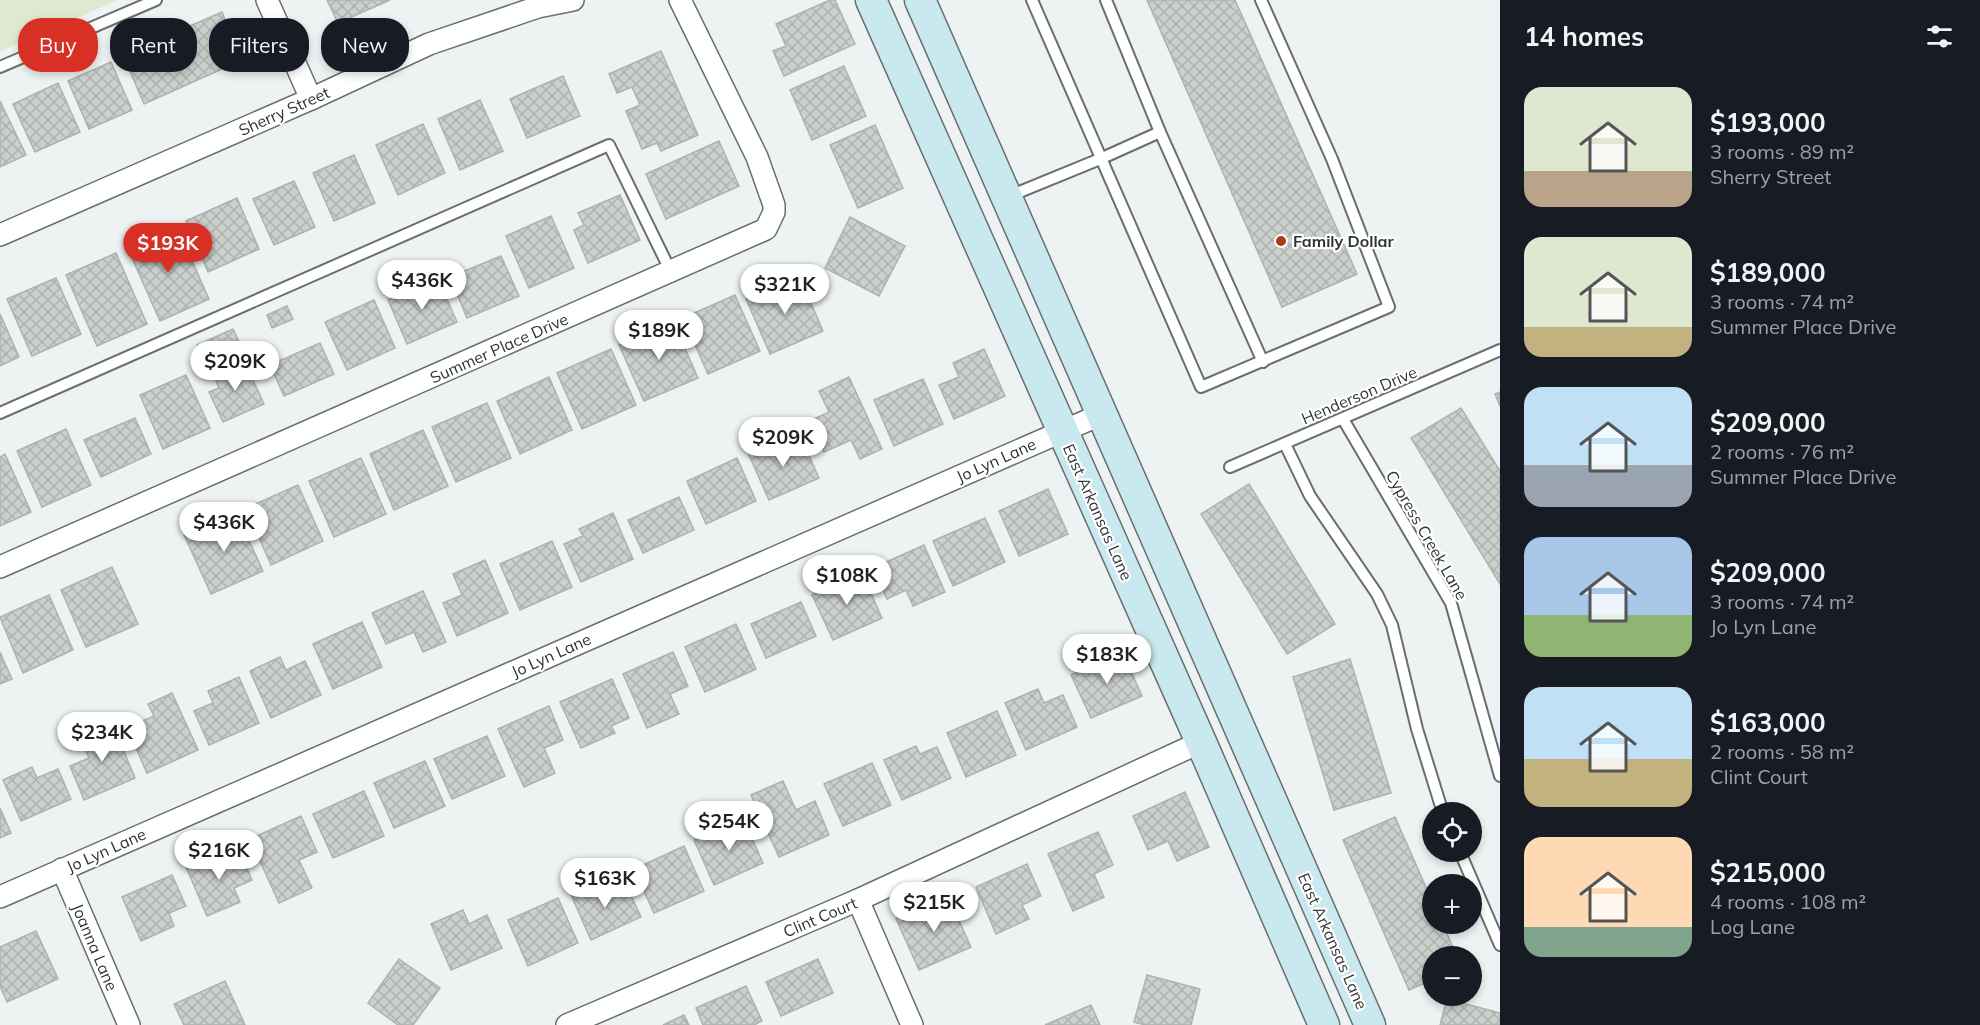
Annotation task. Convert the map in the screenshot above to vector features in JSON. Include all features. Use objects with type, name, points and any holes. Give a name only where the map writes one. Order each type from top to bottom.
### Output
[{"type":"main road","name":"East Arkansas Lane","points":[[871,0],[1201,742],[1324,1025]]},
{"type":"main road","name":"East Arkansas Lane","points":[[920,0],[1370,1025]]},
{"type":"street","points":[[267,0],[311,99]]},
{"type":"street","name":"Sherry Street","points":[[0,235],[311,99],[429,44],[538,8],[573,0]]},
{"type":"street","name":"Summer Place Drive","points":[[0,567],[766,229],[774,212],[774,205],[757,157],[680,0]]},
{"type":"street","name":"Jo Lyn Lane","points":[[0,897],[1102,414]]},
{"type":"street","name":"Clint Court","points":[[567,1025],[858,900],[1201,742]]},
{"type":"street","name":"Joanna Lane","points":[[62,869],[129,1025]]},
{"type":"street","points":[[858,900],[912,1025]]},
{"type":"lane","points":[[0,67],[156,0]]},
{"type":"lane","points":[[1032,0],[1201,387],[1389,307],[1332,159],[1261,0]]},
{"type":"lane","points":[[1106,0],[1160,132],[1263,362]]},
{"type":"lane","points":[[1007,198],[1160,132]]},
{"type":"lane","points":[[0,413],[609,145],[671,272]]},
{"type":"lane","name":"Henderson Drive","points":[[1230,467],[1500,350]]},
{"type":"lane","name":"Cypress Creek Lane","points":[[1343,419],[1451,603],[1500,776]]},
{"type":"lane","points":[[1285,444],[1310,496],[1377,594],[1392,625],[1417,729],[1440,802]]},
{"type":"lane","points":[[1464,862],[1500,945]]},
{"type":"green space","points":[[0,0],[118,0],[76,18],[18,18],[18,43],[0,51]]},
{"type":"building","points":[[327,0],[390,0],[349,18],[336,18]]},
{"type":"building","points":[[830,0],[835,0],[855,44],[784,76],[773,51],[786,46],[776,24]]},
{"type":"building","points":[[1147,0],[1235,0],[1357,274],[1282,307]]},
{"type":"building","points":[[222,12],[224,18],[209,18],[209,72],[215,72],[144,104],[130,72],[197,72],[197,23]]},
{"type":"building","points":[[661,51],[698,135],[661,151],[657,143],[642,149],[626,111],[640,105],[632,87],[617,93],[609,74]]},
{"type":"building","points":[[110,62],[110,72],[115,72],[132,110],[89,129],[68,81],[88,72],[98,72],[98,68]]},
{"type":"building","points":[[844,66],[866,116],[812,140],[790,90]]},
{"type":"building","points":[[563,76],[580,116],[527,138],[510,99]]},
{"type":"building","points":[[58,83],[80,132],[35,152],[13,104]]},
{"type":"building","points":[[480,100],[503,151],[460,170],[438,119]]},
{"type":"building","points":[[0,101],[26,155],[0,167]]},
{"type":"building","points":[[423,124],[445,173],[398,195],[376,145]]},
{"type":"building","points":[[875,125],[903,188],[858,208],[830,145]]},
{"type":"building","points":[[719,141],[739,186],[666,219],[646,174]]},
{"type":"building","points":[[354,155],[375,203],[334,221],[313,173]]},
{"type":"building","points":[[294,181],[315,227],[274,245],[253,199]]},
{"type":"building","points":[[620,195],[640,240],[588,263],[574,230],[584,225],[578,213]]},
{"type":"building","points":[[237,198],[259,249],[208,272],[186,221]]},
{"type":"building","points":[[551,216],[574,268],[529,288],[506,236]]},
{"type":"building","points":[[850,217],[905,246],[879,296],[825,268]]},
{"type":"building","points":[[177,227],[209,299],[160,321],[128,249]]},
{"type":"building","points":[[116,253],[147,324],[97,346],[66,275]]},
{"type":"building","points":[[501,256],[519,296],[467,318],[450,277]]},
{"type":"building","points":[[799,275],[823,331],[770,354],[746,299]]},
{"type":"building","points":[[56,278],[81,334],[32,356],[7,299]]},
{"type":"building","points":[[438,278],[457,322],[407,344],[388,300]]},
{"type":"building","points":[[735,295],[760,351],[708,374],[683,318]]},
{"type":"building","points":[[374,300],[395,348],[347,370],[325,322]]},
{"type":"building","points":[[287,306],[293,319],[272,328],[267,315]]},
{"type":"building","points":[[0,314],[19,357],[0,366]]},
{"type":"building","points":[[673,321],[698,378],[644,401],[619,345]]},
{"type":"building","points":[[233,329],[241,346],[205,362],[197,345]]},
{"type":"building","points":[[320,343],[334,374],[284,396],[270,365]]},
{"type":"building","points":[[611,349],[636,405],[582,429],[557,373]]},
{"type":"building","points":[[984,349],[1005,396],[954,419],[939,385],[959,377],[953,363]]},
{"type":"building","points":[[244,360],[264,404],[223,422],[209,392],[219,388],[213,374]]},
{"type":"building","points":[[186,375],[210,428],[163,449],[140,395]]},
{"type":"building","points":[[549,377],[572,430],[520,454],[497,401]]},
{"type":"building","points":[[849,377],[882,449],[860,459],[851,440],[824,452],[809,421],[829,412],[819,391]]},
{"type":"building","points":[[923,379],[943,424],[894,446],[874,400]]},
{"type":"building","points":[[1500,392],[1500,406],[1495,394]]},
{"type":"building","points":[[487,403],[511,458],[456,482],[432,427]]},
{"type":"building","points":[[1461,408],[1500,471],[1500,584],[1411,438]]},
{"type":"building","points":[[135,418],[151,454],[101,477],[84,440]]},
{"type":"building","points":[[66,429],[91,485],[42,507],[17,451]]},
{"type":"building","points":[[423,430],[448,486],[394,510],[370,454]]},
{"type":"building","points":[[780,439],[786,452],[804,444],[819,478],[769,500],[748,453]]},
{"type":"building","points":[[5,454],[31,512],[0,526],[0,457]]},
{"type":"building","points":[[361,458],[386,514],[334,537],[309,481]]},
{"type":"building","points":[[737,458],[756,501],[706,524],[687,481]]},
{"type":"building","points":[[1249,484],[1335,624],[1287,654],[1201,514]]},
{"type":"building","points":[[298,485],[323,541],[271,565],[246,508]]},
{"type":"building","points":[[1048,489],[1068,534],[1019,556],[999,511]]},
{"type":"building","points":[[679,497],[694,530],[643,553],[628,520]]},
{"type":"building","points":[[236,512],[263,571],[211,594],[184,535]]},
{"type":"building","points":[[613,513],[633,559],[581,582],[564,544],[583,536],[579,529]]},
{"type":"building","points":[[985,518],[1005,562],[953,586],[933,541]]},
{"type":"building","points":[[552,541],[572,587],[520,610],[500,564]]},
{"type":"building","points":[[924,545],[945,592],[913,606],[906,590],[887,599],[873,568]]},
{"type":"building","points":[[485,560],[508,613],[457,636],[443,603],[462,595],[453,574]]},
{"type":"building","points":[[112,567],[138,624],[86,647],[61,590]]},
{"type":"building","points":[[862,573],[882,618],[833,640],[812,595]]},
{"type":"building","points":[[423,591],[446,642],[423,652],[414,632],[386,644],[372,613]]},
{"type":"building","points":[[49,595],[73,650],[23,673],[0,617]]},
{"type":"building","points":[[801,602],[816,636],[766,658],[751,624]]},
{"type":"building","points":[[362,622],[382,667],[333,689],[313,644]]},
{"type":"building","points":[[736,624],[756,669],[705,692],[685,647]]},
{"type":"building","points":[[0,652],[12,679],[0,684]]},
{"type":"building","points":[[673,652],[688,686],[670,694],[679,714],[647,728],[623,674]]},
{"type":"building","points":[[1123,653],[1142,696],[1091,718],[1071,675]]},
{"type":"building","points":[[280,657],[286,670],[305,661],[321,695],[271,718],[250,671]]},
{"type":"building","points":[[1350,659],[1391,793],[1334,810],[1293,677]]},
{"type":"building","points":[[239,677],[259,723],[209,745],[194,711],[213,703],[208,691]]},
{"type":"building","points":[[612,679],[629,718],[611,726],[615,733],[581,748],[560,702]]},
{"type":"building","points":[[1038,689],[1044,703],[1063,695],[1077,727],[1026,750],[1005,703]]},
{"type":"building","points":[[172,693],[198,750],[147,773],[127,728],[154,716],[148,704]]},
{"type":"building","points":[[549,706],[563,740],[544,748],[555,773],[524,787],[498,729]]},
{"type":"building","points":[[997,711],[1016,755],[966,777],[947,733]]},
{"type":"building","points":[[112,723],[135,778],[84,800],[70,766],[89,758],[80,737]]},
{"type":"building","points":[[487,736],[505,776],[452,799],[434,759]]},
{"type":"building","points":[[916,746],[920,754],[937,747],[951,778],[902,800],[884,760]]},
{"type":"building","points":[[425,761],[445,806],[394,828],[374,783]]},
{"type":"building","points":[[872,763],[891,805],[843,826],[824,784]]},
{"type":"building","points":[[32,767],[37,778],[58,769],[71,799],[21,821],[3,780]]},
{"type":"building","points":[[783,781],[796,810],[815,801],[829,835],[779,857],[751,795]]},
{"type":"building","points":[[364,791],[384,836],[333,858],[313,814]]},
{"type":"building","points":[[1185,792],[1209,847],[1177,861],[1168,841],[1148,850],[1133,816]]},
{"type":"building","points":[[0,808],[11,833],[0,838]]},
{"type":"building","points":[[301,816],[317,852],[299,860],[312,888],[279,903],[250,839]]},
{"type":"building","points":[[1395,817],[1422,878],[1422,934],[1447,934],[1452,946],[1422,946],[1422,984],[1409,990],[1343,840]]},
{"type":"building","points":[[743,818],[763,863],[714,885],[694,840]]},
{"type":"building","points":[[1098,832],[1113,865],[1094,874],[1104,897],[1073,911],[1048,854]]},
{"type":"building","points":[[684,846],[704,891],[654,913],[634,869]]},
{"type":"building","points":[[240,852],[252,880],[234,888],[240,902],[207,916],[186,867],[220,853],[223,859]]},
{"type":"building","points":[[1027,864],[1041,896],[1022,905],[1029,919],[996,934],[976,887]]},
{"type":"building","points":[[172,875],[186,906],[169,913],[174,926],[141,941],[122,897]]},
{"type":"building","points":[[602,881],[608,893],[626,885],[641,917],[591,940],[571,895]]},
{"type":"building","points":[[948,896],[971,947],[919,970],[896,919]]},
{"type":"building","points":[[558,898],[578,943],[528,966],[508,920]]},
{"type":"building","points":[[463,910],[469,924],[487,915],[502,948],[451,970],[431,924]]},
{"type":"building","points":[[36,931],[58,979],[7,1002],[0,986],[0,947]]},
{"type":"building","points":[[399,959],[440,988],[413,1025],[398,1025],[368,1003]]},
{"type":"building","points":[[818,959],[833,993],[781,1016],[766,982]]},
{"type":"building","points":[[1147,975],[1200,989],[1191,1025],[1145,1025],[1134,1022]]},
{"type":"building","points":[[225,981],[245,1025],[184,1025],[174,1004]]},
{"type":"building","points":[[746,986],[762,1021],[754,1025],[703,1025],[696,1008]]},
{"type":"building","points":[[1091,1005],[1100,1025],[1045,1025]]},
{"type":"building","points":[[1445,1006],[1474,1006],[1500,1013],[1500,1025],[1440,1025]]},
{"type":"building","points":[[684,1015],[689,1025],[663,1025]]},
{"type":"place","name":"Family Dollar","points":[[1281,241]]}]
